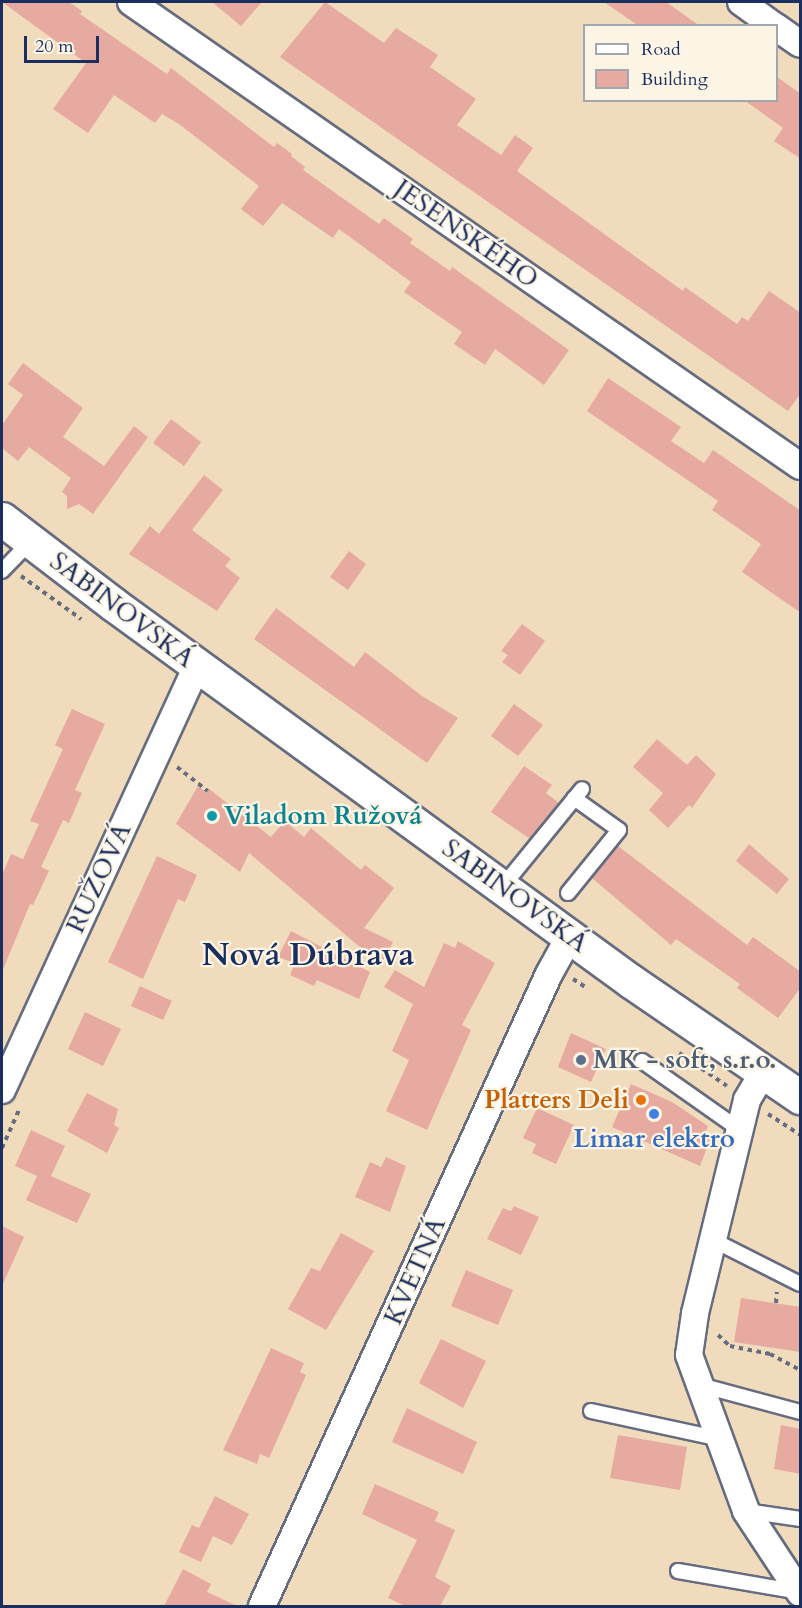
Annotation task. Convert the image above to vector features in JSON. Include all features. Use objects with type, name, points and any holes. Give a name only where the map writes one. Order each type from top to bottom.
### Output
[{"type":"main road","name":"SABINOVSKÁ","points":[[2,519],[197,666],[570,936],[801,1097]]},
{"type":"street","name":"JESENSKÉHO","points":[[131,2],[801,466]]},
{"type":"street","points":[[741,2],[773,24]]},
{"type":"street","points":[[778,27],[801,44]]},
{"type":"street","name":"RUŽOVÁ","points":[[2,1090],[197,666]]},
{"type":"street","name":"KVETNÁ","points":[[262,1606],[553,965],[570,936]]},
{"type":"street","points":[[763,1072],[747,1100],[695,1314],[689,1355],[746,1511],[800,1593]]},
{"type":"lane","name":"SABINOVSKÁ","points":[[2,571],[30,542]]},
{"type":"lane","points":[[503,886],[578,793],[620,830],[568,893]]},
{"type":"lane","points":[[642,1061],[740,1130]]},
{"type":"lane","points":[[713,1240],[779,1276],[801,1284]]},
{"type":"lane","points":[[700,1385],[801,1412]]},
{"type":"lane","points":[[591,1412],[720,1439]]},
{"type":"lane","points":[[746,1511],[801,1519]]},
{"type":"lane","points":[[678,1571],[800,1593]]},
{"type":"path","points":[[176,766],[208,791]]},
{"type":"path","points":[[695,1314],[730,1346],[770,1354],[801,1370]]},
{"type":"building","points":[[2,2],[69,2],[82,11],[80,14],[167,74],[171,68],[274,147],[277,143],[305,167],[303,170],[379,224],[384,218],[413,239],[410,243],[450,271],[452,267],[569,350],[544,385],[495,349],[485,365],[454,344],[462,332],[404,292],[411,282],[339,229],[333,238],[282,203],[263,226],[241,209],[259,186],[179,124],[162,114],[155,123],[114,95],[88,133],[53,109],[86,63]]},
{"type":"building","points":[[212,2],[262,2],[241,26]]},
{"type":"building","points":[[325,2],[384,43],[396,28],[438,55],[430,67],[476,99],[457,125],[501,155],[515,135],[533,148],[517,171],[683,291],[685,287],[737,324],[742,317],[748,321],[769,291],[801,313],[801,393],[788,411],[280,57]]},
{"type":"building","points":[[604,2],[666,2],[697,24],[636,24]]},
{"type":"building","points":[[778,78],[801,94],[801,159],[774,141],[783,128],[747,102],[778,102]]},
{"type":"building","points":[[23,363],[83,408],[63,437],[104,466],[134,426],[148,437],[93,514],[79,504],[67,509],[67,496],[62,492],[71,478],[29,447],[18,461],[2,448],[2,425],[23,395],[8,384]]},
{"type":"building","points":[[608,378],[681,427],[671,441],[704,463],[713,450],[801,511],[801,613],[742,572],[761,544],[712,510],[718,501],[587,411]]},
{"type":"building","points":[[171,419],[201,442],[184,466],[153,443]]},
{"type":"building","points":[[204,475],[223,490],[192,530],[231,559],[225,566],[240,578],[217,611],[129,554],[150,526],[159,534]]},
{"type":"building","points":[[349,551],[366,564],[348,590],[330,577]]},
{"type":"building","points":[[276,608],[354,667],[365,652],[422,696],[458,718],[427,763],[254,639]]},
{"type":"building","points":[[522,624],[545,641],[520,675],[502,662],[508,655],[501,651]]},
{"type":"building","points":[[514,704],[543,725],[518,756],[491,736]]},
{"type":"building","points":[[72,709],[105,724],[75,790],[82,793],[69,823],[63,820],[41,867],[49,871],[33,905],[30,904],[2,972],[2,875],[11,854],[23,859],[39,824],[30,821],[63,749],[55,745]]},
{"type":"building","points":[[657,739],[687,765],[696,755],[716,774],[692,808],[689,805],[668,828],[649,810],[663,793],[633,767]]},
{"type":"building","points":[[524,766],[552,785],[546,793],[559,803],[530,839],[491,812]]},
{"type":"building","points":[[198,786],[207,793],[209,789],[271,837],[285,821],[304,837],[311,828],[361,870],[365,865],[394,888],[364,928],[393,942],[381,965],[249,853],[240,872],[176,824]]},
{"type":"building","points":[[749,844],[789,879],[777,894],[736,861]]},
{"type":"building","points":[[618,846],[747,945],[753,937],[801,972],[801,987],[778,1018],[737,988],[740,984],[676,939],[671,945],[592,878]]},
{"type":"building","points":[[157,856],[197,875],[185,902],[178,899],[143,979],[108,962]]},
{"type":"building","points":[[291,931],[370,972],[359,999],[317,980],[314,986],[290,975],[295,963],[278,957]]},
{"type":"building","points":[[458,941],[495,963],[462,1025],[471,1030],[427,1130],[386,1111],[409,1060],[392,1051],[413,1004],[384,987],[395,970],[424,987],[444,943],[455,948]]},
{"type":"building","points":[[140,986],[172,1001],[163,1020],[131,1006]]},
{"type":"building","points":[[85,1012],[121,1029],[103,1066],[68,1049]]},
{"type":"building","name":"MK - soft, s.r.o.","points":[[571,1033],[606,1049],[591,1082],[558,1067]]},
{"type":"building","name":"Limar elektro","points":[[631,1084],[672,1102],[708,1126],[705,1134],[711,1137],[700,1166],[612,1127]]},
{"type":"building","points":[[87,1093],[118,1109],[114,1125],[119,1128],[107,1153],[67,1131]]},
{"type":"building","points":[[537,1108],[574,1125],[556,1164],[532,1153],[536,1144],[523,1138]]},
{"type":"building","points":[[31,1130],[65,1146],[51,1176],[91,1194],[77,1223],[26,1200],[37,1176],[15,1166]]},
{"type":"building","points":[[386,1157],[406,1166],[390,1212],[355,1197],[370,1162],[381,1167]]},
{"type":"building","points":[[514,1206],[539,1217],[521,1255],[487,1239],[503,1208],[511,1211]]},
{"type":"building","points":[[2,1226],[24,1237],[2,1286]]},
{"type":"building","points":[[341,1233],[374,1251],[326,1330],[288,1309],[311,1268],[320,1271]]},
{"type":"building","points":[[466,1270],[513,1290],[498,1325],[451,1306]]},
{"type":"building","points":[[741,1298],[801,1307],[801,1352],[734,1342]]},
{"type":"building","points":[[441,1339],[486,1361],[463,1408],[419,1383]]},
{"type":"building","points":[[271,1348],[304,1363],[300,1372],[306,1375],[269,1458],[260,1454],[257,1464],[223,1450]]},
{"type":"building","points":[[407,1408],[477,1442],[463,1474],[392,1442]]},
{"type":"building","points":[[781,1425],[801,1429],[801,1474],[774,1469]]},
{"type":"building","points":[[618,1435],[687,1447],[680,1490],[610,1478]]},
{"type":"building","points":[[375,1484],[439,1512],[435,1521],[455,1530],[435,1577],[451,1586],[440,1606],[405,1606],[388,1598],[417,1540],[362,1514]]},
{"type":"building","points":[[215,1496],[249,1514],[232,1545],[213,1536],[201,1562],[179,1552],[192,1525],[199,1528]]},
{"type":"building","points":[[183,1569],[211,1584],[207,1592],[237,1606],[164,1606]]},
{"type":"place","name":"Viladom Ružová","points":[[212,816]]},
{"type":"place","name":"MK - soft, s.r.o.","points":[[581,1060]]},
{"type":"place","name":"Platters Deli","points":[[641,1100]]},
{"type":"place","name":"Limar elektro","points":[[654,1114]]},
{"type":"district","name":"Nová Dúbrava","points":[[308,955]]}]
